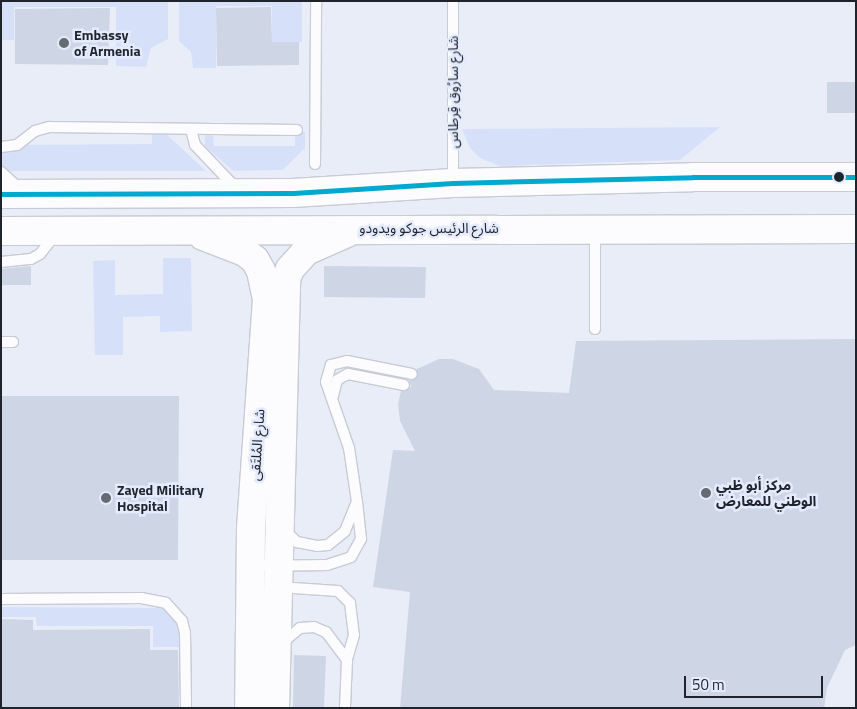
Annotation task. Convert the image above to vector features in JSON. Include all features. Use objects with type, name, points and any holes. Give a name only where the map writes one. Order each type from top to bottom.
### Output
[{"type":"street","points":[[13,194],[242,194],[453,183],[693,177],[856,177]]},
{"type":"street","name":"شارع الرئيس جوكو ويدودو","points":[[1,231],[360,228],[856,229]]},
{"type":"street","name":"شارع المُلتَقى","points":[[275,708],[276,649],[264,579],[278,524],[286,279],[294,264],[306,251],[360,228]]},
{"type":"street","name":"شارع المُلتَقى","points":[[186,230],[244,252],[255,260],[265,283],[267,318],[264,579],[249,708]]},
{"type":"lane","points":[[315,164],[316,1]]},
{"type":"lane","name":"شارع سارُوق قِرطاس","points":[[453,1],[453,183]]},
{"type":"lane","points":[[1,148],[17,145],[36,131],[49,128],[297,130]]},
{"type":"lane","points":[[191,129],[196,145],[242,194]]},
{"type":"lane","points":[[1,172],[13,194]]},
{"type":"lane","points":[[595,329],[596,228]]},
{"type":"lane","points":[[1,262],[31,259],[40,254],[59,230]]},
{"type":"lane","points":[[1,342],[12,342]]},
{"type":"lane","points":[[264,579],[327,565],[351,557],[360,539],[354,468],[333,396],[325,376],[336,362],[347,361],[412,374]]},
{"type":"lane","points":[[333,396],[337,380],[348,374],[404,385]]},
{"type":"lane","points":[[278,524],[297,542],[317,546],[328,545],[345,531],[357,502]]},
{"type":"lane","points":[[264,579],[330,589],[345,596],[353,620],[353,644],[347,660],[344,708]]},
{"type":"lane","points":[[1,599],[141,598],[166,604],[182,621],[185,633],[186,708]]},
{"type":"lane","points":[[276,649],[290,633],[314,627],[326,632],[347,660]]},
{"type":"shaded area","points":[[1,1],[168,1],[168,39],[151,48],[146,67],[116,66],[116,7],[14,7],[14,40],[1,40]]},
{"type":"shaded area","points":[[179,1],[302,1],[302,42],[272,42],[272,6],[216,6],[216,68],[193,68],[191,52],[179,41]]},
{"type":"shaded area","points":[[720,127],[680,160],[500,166],[480,158],[470,148],[462,129]]},
{"type":"shaded area","points":[[163,131],[206,171],[1,171],[1,145],[152,144],[152,132]]},
{"type":"shaded area","points":[[205,131],[213,132],[214,146],[295,146],[295,132],[305,132],[305,148],[283,170],[233,171],[205,146]]},
{"type":"shaded area","points":[[163,258],[191,258],[192,331],[160,332],[160,316],[123,317],[123,355],[95,355],[93,261],[115,260],[115,295],[163,294]]},
{"type":"shaded area","points":[[1,607],[165,608],[180,622],[184,647],[153,647],[153,626],[37,626],[36,617],[1,617]]},
{"type":"building","points":[[271,7],[272,42],[299,42],[299,65],[217,66],[216,8]]},
{"type":"building","points":[[110,8],[108,65],[15,64],[15,9]]},
{"type":"building","points":[[827,82],[856,82],[856,113],[827,113]]},
{"type":"building","points":[[31,266],[31,285],[1,285],[1,269]]},
{"type":"building","points":[[324,266],[426,267],[425,298],[324,297]]},
{"type":"building","name":"مركز أبو ظبي الوطني للمعارض","points":[[856,339],[856,645],[845,650],[827,688],[824,708],[400,708],[410,592],[373,587],[393,450],[415,451],[400,421],[398,404],[401,391],[411,387],[409,380],[417,378],[417,369],[439,359],[453,359],[479,369],[494,390],[569,393],[576,341]]},
{"type":"building","points":[[1,396],[179,396],[178,560],[1,560]]},
{"type":"building","points":[[1,619],[33,620],[33,630],[150,629],[150,650],[178,650],[179,708],[1,708]]},
{"type":"building","points":[[294,655],[326,656],[324,708],[293,708]]},
{"type":"transit line","points":[[1,194],[293,193],[453,183],[693,177],[856,177]]},
{"type":"place","name":"Embassy of Armenia","points":[[64,43]]},
{"type":"place","name":"مركز أبو ظبي الوطني للمعارض","points":[[706,493]]},
{"type":"place","name":"Zayed Military Hospital","points":[[106,498]]}]
